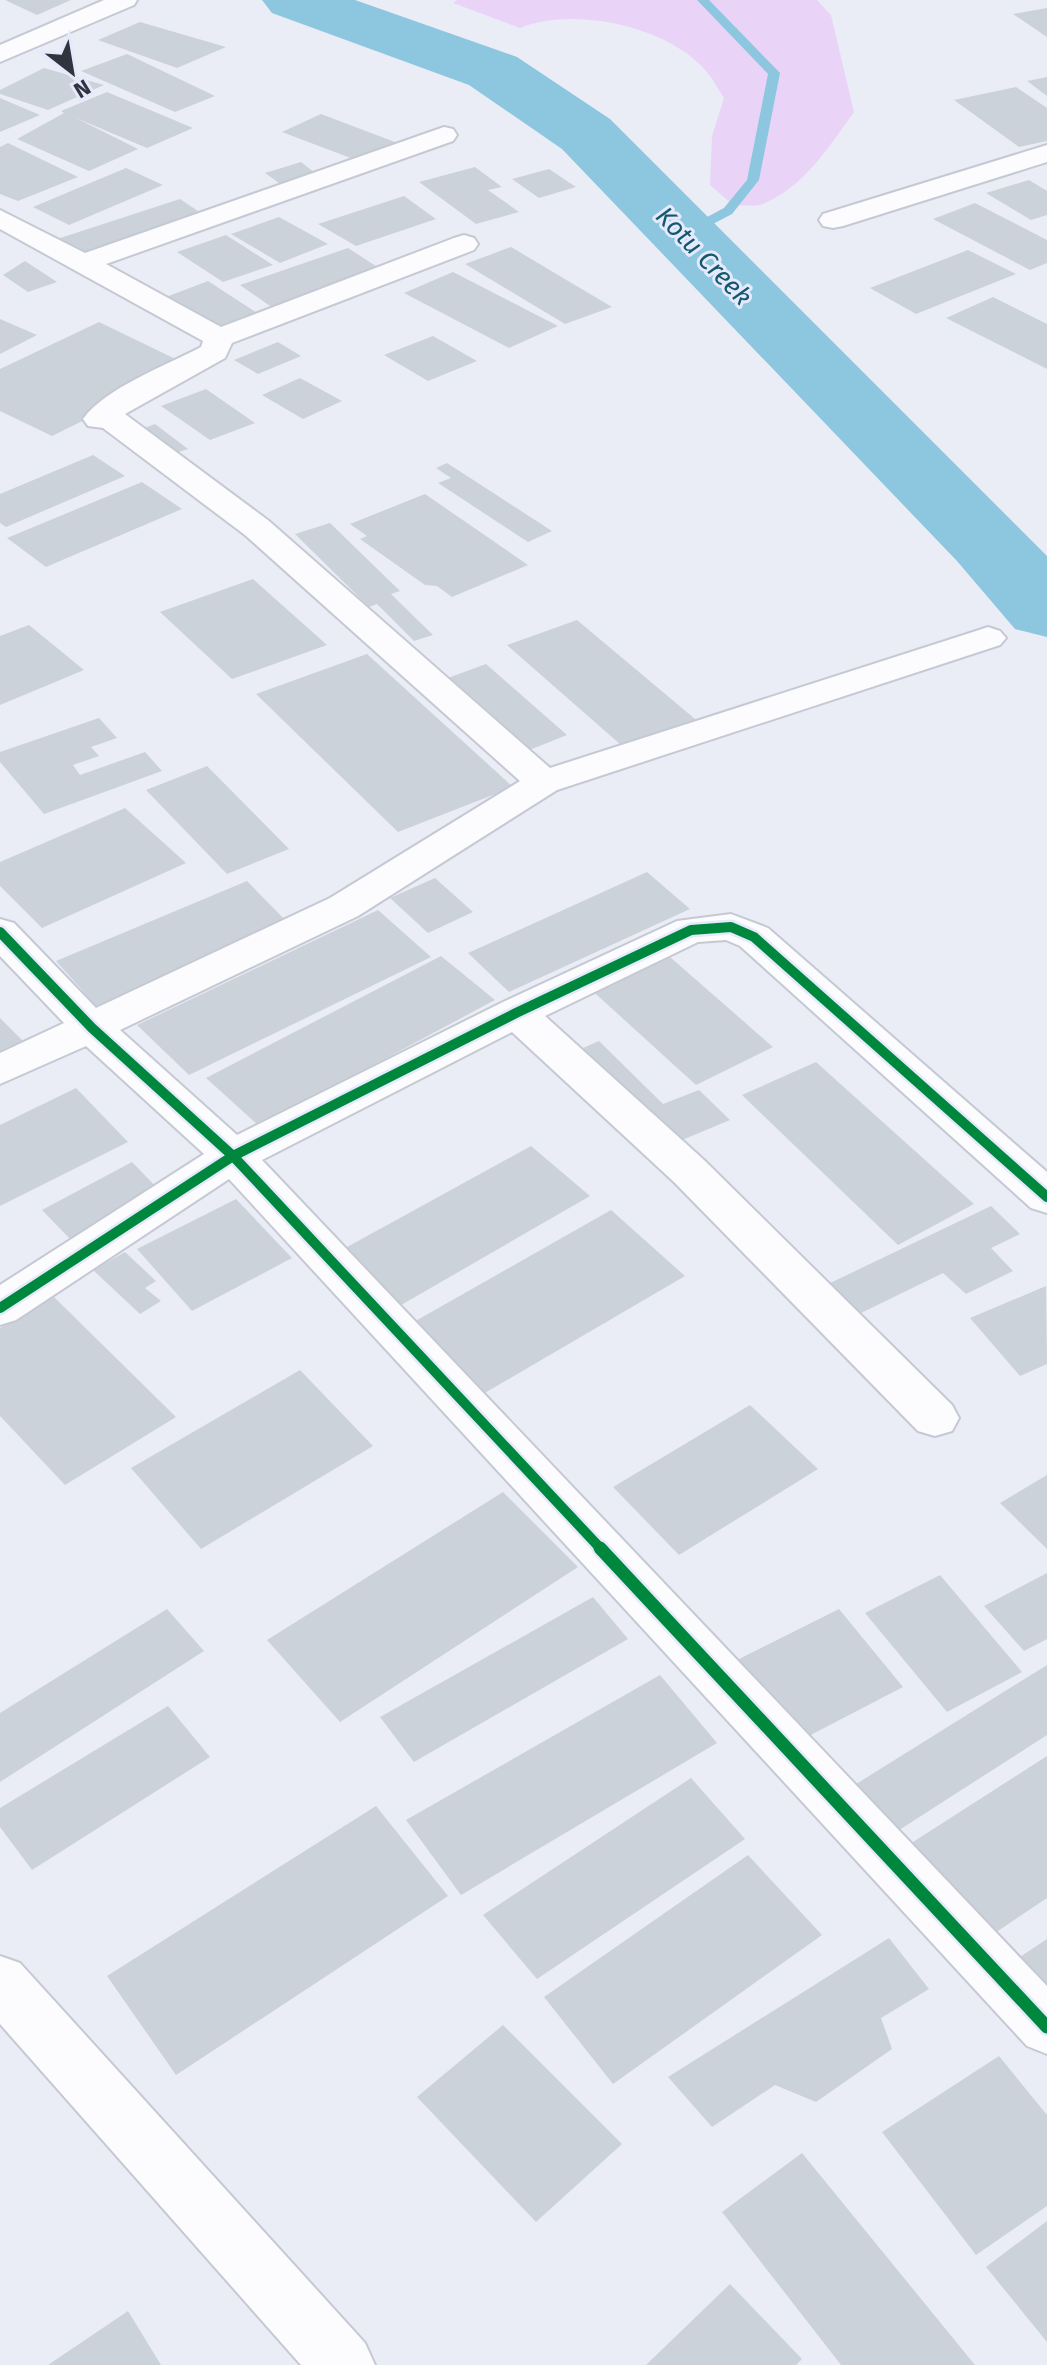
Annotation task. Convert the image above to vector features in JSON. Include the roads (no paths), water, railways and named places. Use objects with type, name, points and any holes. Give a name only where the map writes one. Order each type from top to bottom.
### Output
[{"type":"street","points":[[0,54],[125,0]]},
{"type":"street","points":[[80,264],[444,135]]},
{"type":"street","points":[[833,220],[1047,153]]},
{"type":"street","points":[[0,218],[219,338],[464,244]]},
{"type":"street","points":[[219,338],[214,352],[123,400],[99,419],[110,418],[257,528],[544,782]]},
{"type":"street","points":[[0,1070],[344,907],[544,782],[988,638]]},
{"type":"street","points":[[0,1308],[233,1156],[516,1013],[691,930],[731,927],[754,937],[1047,1197]]},
{"type":"street","points":[[0,932],[92,1028],[233,1156],[1047,2027]]},
{"type":"street","points":[[516,1013],[689,1171],[935,1418]]},
{"type":"street","points":[[0,1982],[343,2365]]},
{"type":"waterway","name":"Kotu Creek","points":[[294,0],[493,71],[586,134],[988,543],[1047,610]]},
{"type":"waterway","points":[[686,234],[728,211],[753,180],[774,73],[703,0]]}]
